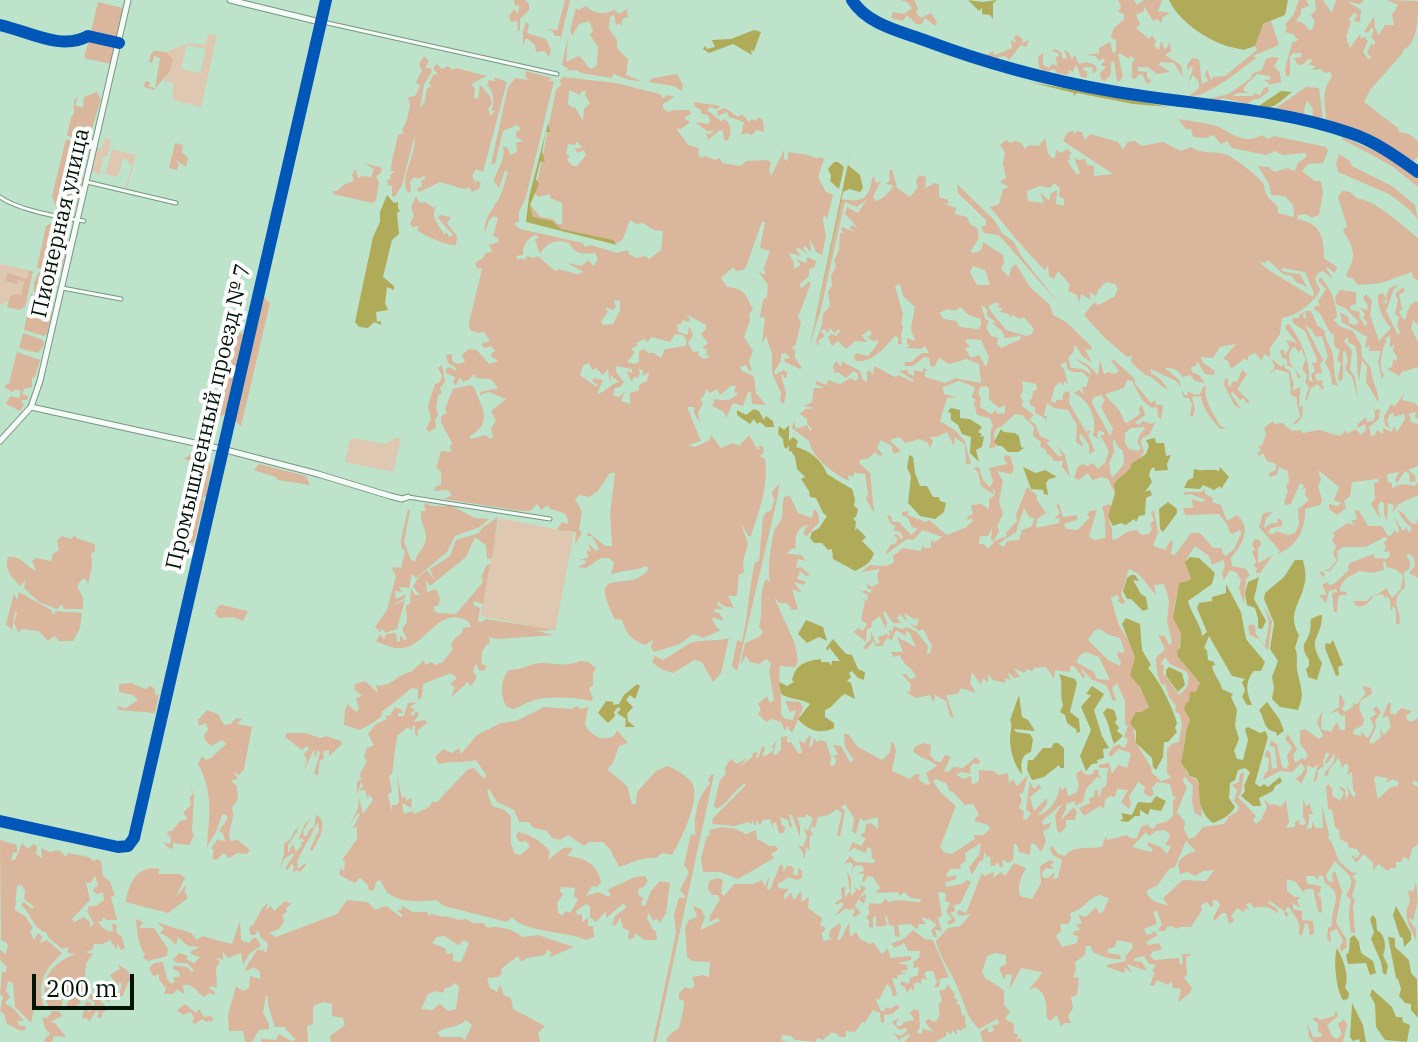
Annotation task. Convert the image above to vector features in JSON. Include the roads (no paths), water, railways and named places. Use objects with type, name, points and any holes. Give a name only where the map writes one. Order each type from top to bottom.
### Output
[{"type":"street","name":"Пионерная улица","points":[[0,441],[31,407],[40,381],[81,221],[128,0]]},
{"type":"street","points":[[230,0],[557,74]]},
{"type":"street","name":"Промышленный проезд № 7","points":[[0,821],[118,847],[131,843],[326,0]]},
{"type":"street","points":[[852,0],[859,11],[873,20],[983,61],[1112,91],[1178,99],[1327,126],[1378,145],[1418,172]]},
{"type":"street","points":[[0,25],[53,41],[88,36],[119,43]]},
{"type":"street","points":[[87,182],[176,203]]},
{"type":"street","points":[[0,197],[8,203],[81,221]]},
{"type":"street","points":[[62,288],[121,299]]},
{"type":"street","points":[[31,407],[222,449],[402,499],[408,497],[550,519]]}]
